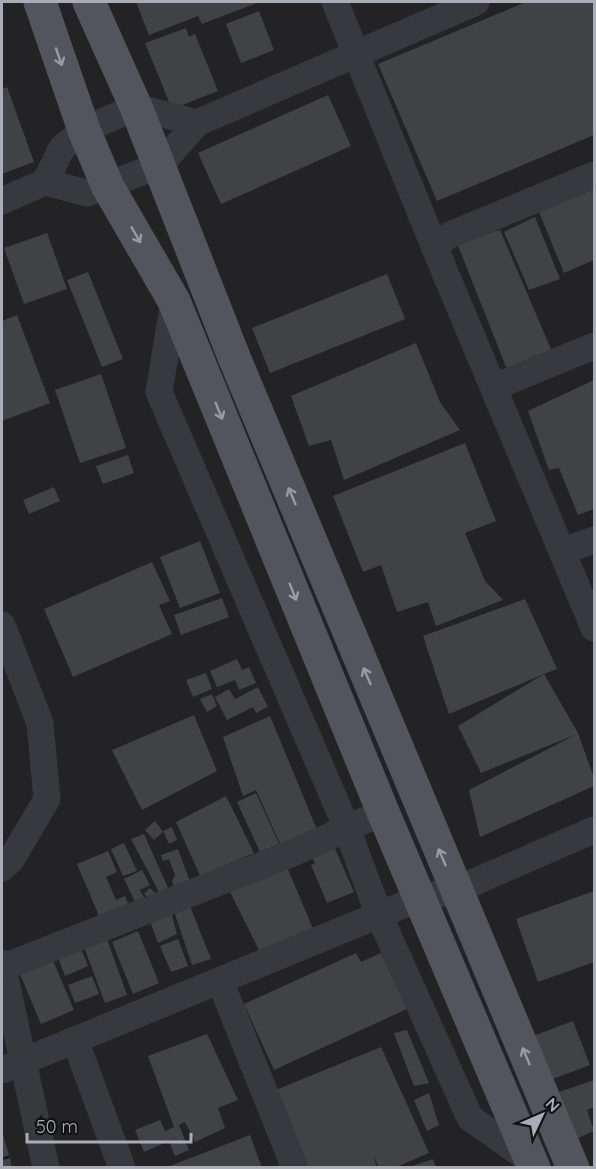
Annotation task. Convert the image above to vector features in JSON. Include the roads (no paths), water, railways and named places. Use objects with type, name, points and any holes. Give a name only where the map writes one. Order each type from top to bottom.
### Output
[{"type":"main road","points":[[40,2],[84,130],[108,187],[174,301],[382,812],[533,1164]]},
{"type":"main road","points":[[89,2],[136,107],[234,357],[573,1167]]},
{"type":"street","points":[[335,2],[434,246],[594,628]]},
{"type":"street","points":[[2,201],[45,182],[87,193],[108,187],[160,165],[197,123],[476,2]]},
{"type":"street","points":[[45,182],[62,148],[84,130],[136,107],[197,123]]},
{"type":"street","points":[[434,246],[450,235],[594,176]]},
{"type":"street","points":[[174,301],[159,392],[346,826],[379,915],[470,1118],[533,1164]]},
{"type":"street","points":[[494,387],[594,346]]},
{"type":"street","points":[[563,551],[594,540]]},
{"type":"street","points":[[2,625],[40,723],[47,799],[11,860],[2,868]]},
{"type":"street","points":[[46,1167],[12,1065],[3,965],[293,853],[346,826],[382,812]]},
{"type":"street","points":[[12,1065],[420,898],[456,890],[594,830]]},
{"type":"street","points":[[220,981],[296,1167]]},
{"type":"street","points":[[75,1040],[122,1167]]}]
